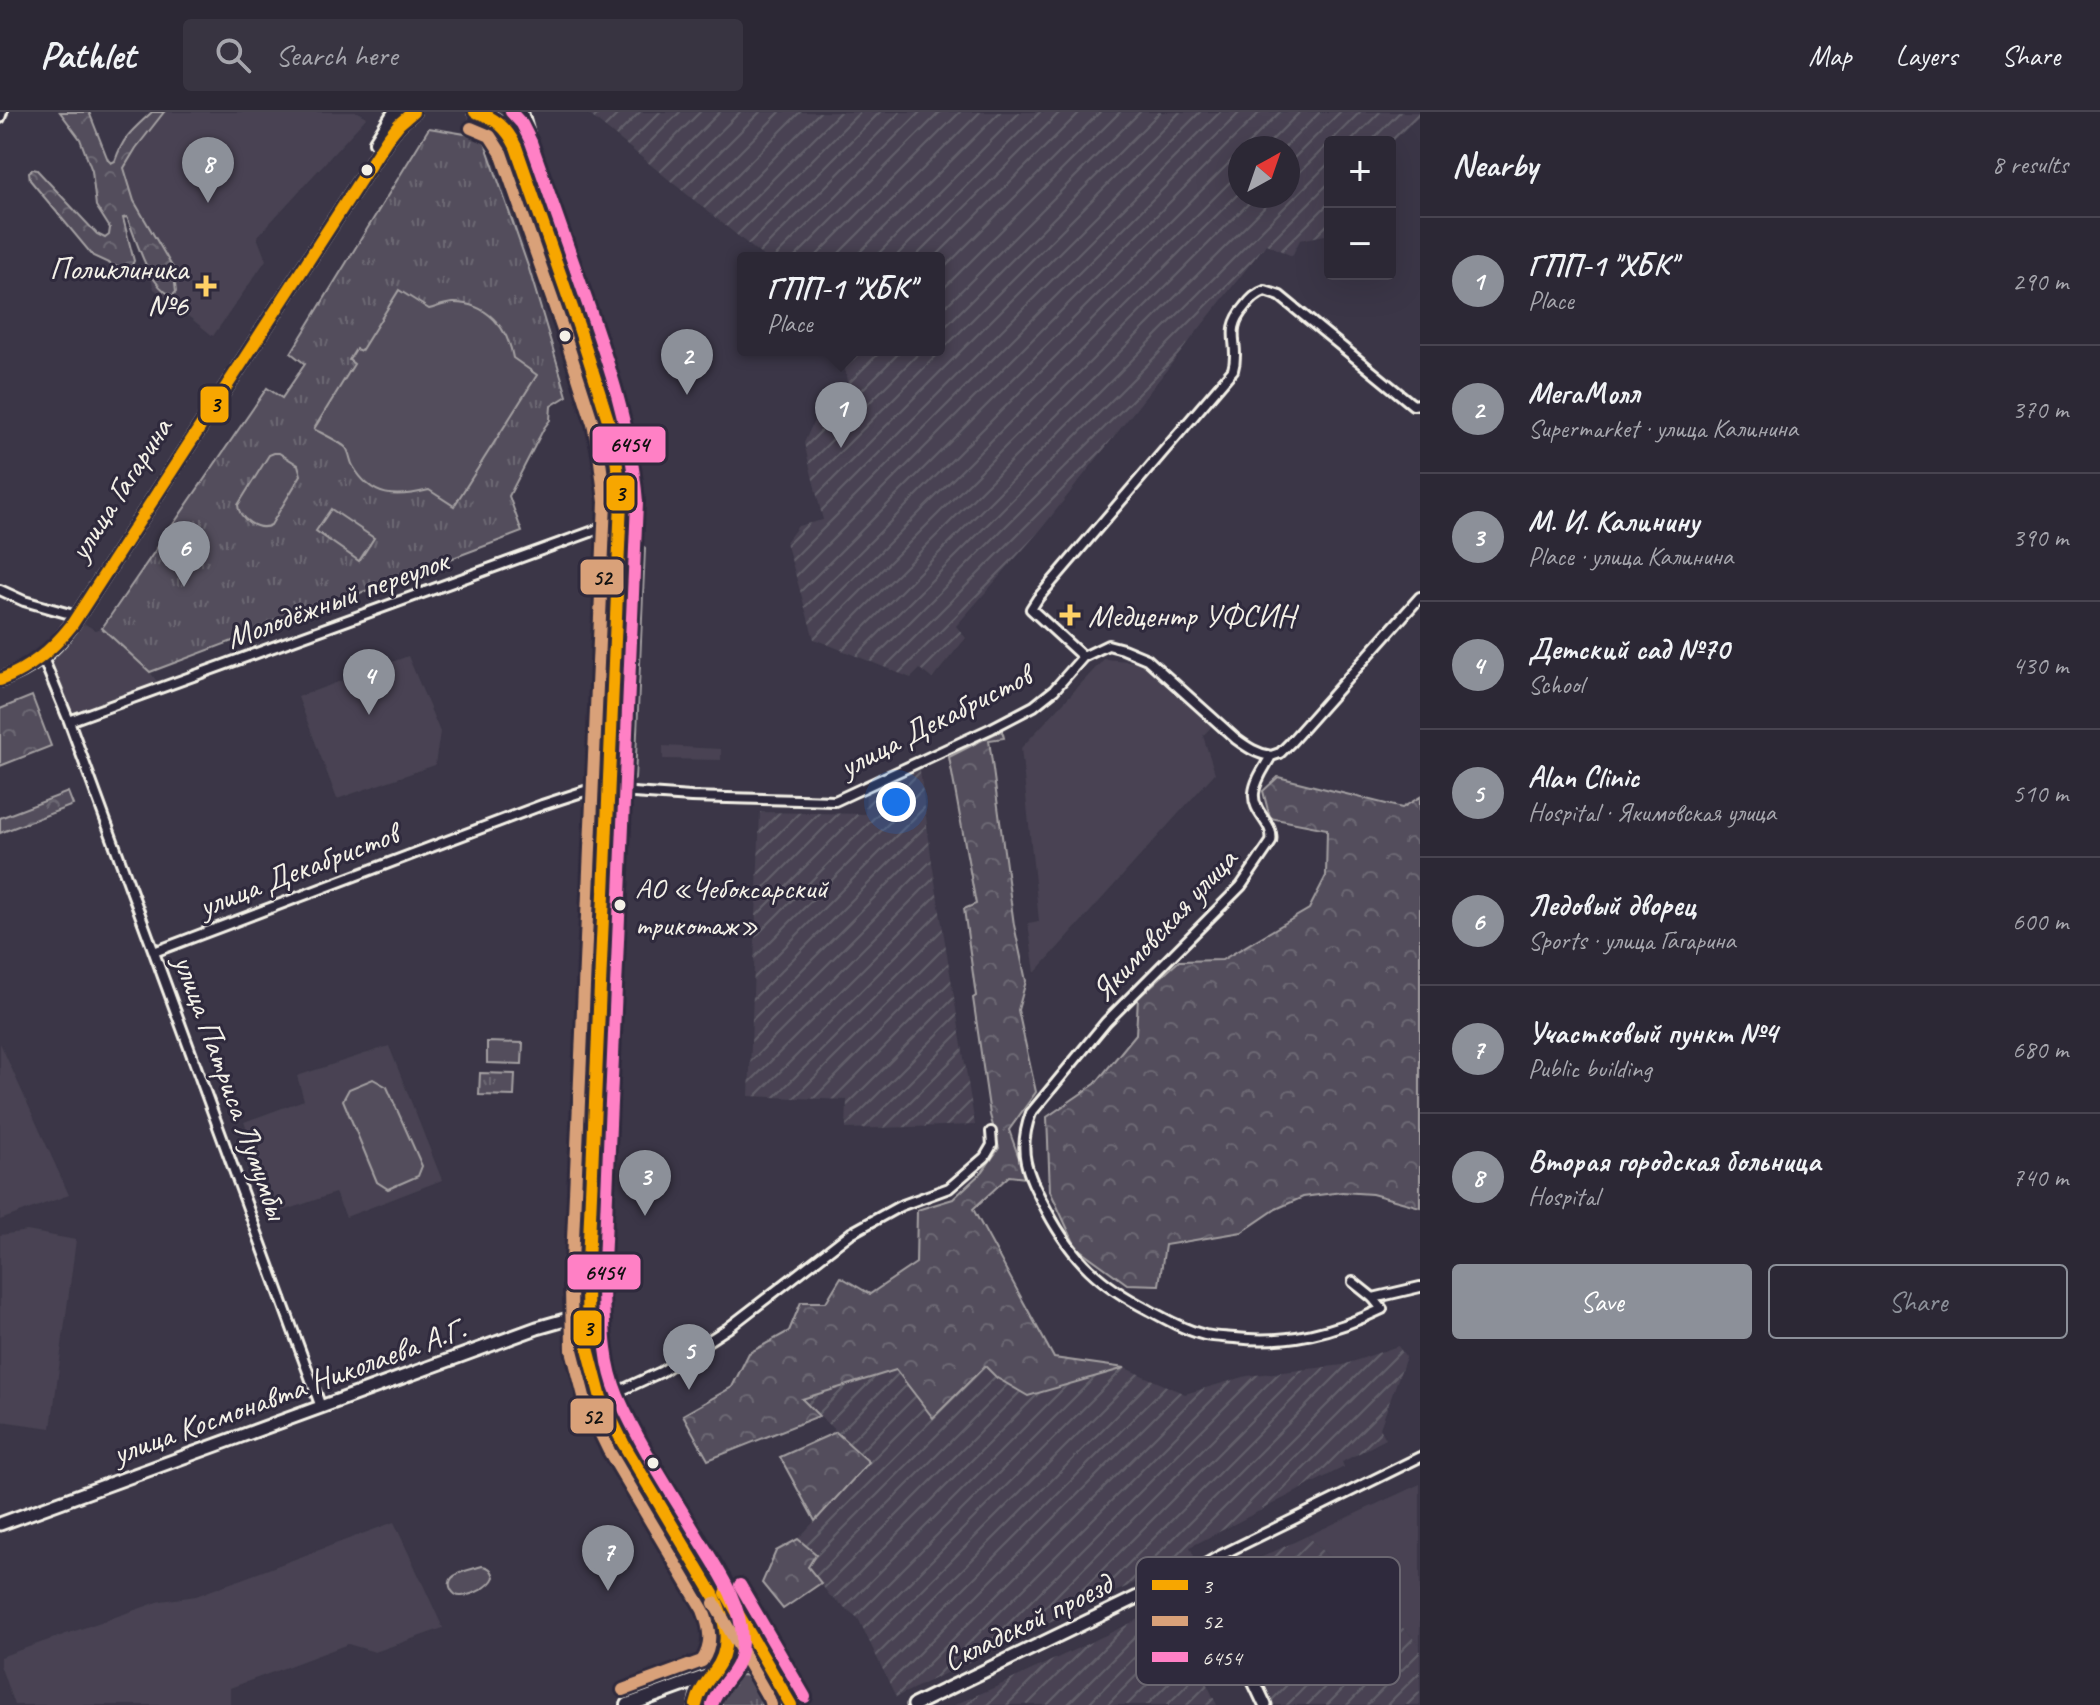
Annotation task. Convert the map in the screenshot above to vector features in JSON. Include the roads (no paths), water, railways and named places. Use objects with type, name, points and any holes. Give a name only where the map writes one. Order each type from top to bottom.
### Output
[{"type":"main road","name":"улица Гагарина","points":[[0,680],[27,668],[41,655],[70,614],[240,359],[395,112]]},
{"type":"main road","name":"улица Гагарина","points":[[267,317],[387,139],[413,112]]},
{"type":"main road","points":[[475,112],[501,124],[510,133],[516,147],[608,420],[619,475],[621,521],[614,791],[592,1317],[588,1348],[601,1398],[623,1443],[722,1613],[726,1644],[722,1660],[700,1690],[696,1705]]},
{"type":"main road","points":[[521,112],[621,416],[633,473],[635,536],[614,791]]},
{"type":"main road","name":"улица Гагарина","points":[[0,671],[54,647],[71,626],[155,489]]},
{"type":"main road","points":[[592,1317],[613,1394],[635,1438],[787,1701]]},
{"type":"main road","points":[[628,1705],[727,1665],[741,1663],[762,1669],[775,1678]]},
{"type":"street","name":"улица Декабристов","points":[[154,952],[585,791],[835,801],[992,728],[1042,700],[1083,657],[1031,609],[1233,370],[1236,361],[1233,325],[1254,296],[1265,291],[1280,296],[1413,405],[1420,404]]},
{"type":"street","name":"Молодёжный переулок","points":[[69,721],[621,521]]},
{"type":"street","points":[[0,590],[24,601],[70,614]]},
{"type":"street","name":"Якимовская улица","points":[[1373,1298],[1382,1309],[1356,1322],[1310,1336],[1282,1340],[1243,1339],[1207,1336],[1180,1327],[1122,1296],[1092,1273],[1060,1236],[1027,1169],[1023,1148],[1031,1113],[1106,1022],[1241,886],[1271,842],[1271,828],[1259,813],[1254,802],[1254,791],[1271,756],[1280,753],[1290,743],[1420,597]]},
{"type":"street","points":[[1083,657],[1108,645],[1137,654],[1161,670],[1236,739],[1263,755],[1271,756]]},
{"type":"street","name":"улица Патриса Лумумбы","points":[[41,655],[69,721],[321,1407]]},
{"type":"street","points":[[613,1394],[661,1372],[728,1328],[851,1233],[900,1206],[949,1188],[985,1157],[992,1145],[991,1132]]},
{"type":"street","points":[[1353,1282],[1373,1298],[1420,1287]]},
{"type":"street","name":"улица Космонавта Николаева А.Г.","points":[[0,1524],[537,1328],[592,1317]]},
{"type":"street","name":"Складской проезд","points":[[1217,1557],[1420,1457]]},
{"type":"street","name":"Складской проезд","points":[[914,1705],[1136,1598]]},
{"type":"street","points":[[1256,1685],[1265,1705]]},
{"type":"place","name":"Вторая городская больница","points":[[208,203]]},
{"type":"place","name":"Поликлиника №6","points":[[206,286]]},
{"type":"place","name":"МегаМолл","points":[[687,395]]},
{"type":"place","name":"ГПП-1 \"ХБК\"","points":[[841,448]]},
{"type":"place","name":"Ледовый дворец","points":[[184,587]]},
{"type":"place","name":"Медцентр УФСИН","points":[[1070,615]]},
{"type":"place","name":"Детский сад №70","points":[[369,715]]},
{"type":"place","name":"АО «Чебоксарский трикотаж»","points":[[620,905]]},
{"type":"place","name":"М. И. Калинину","points":[[645,1216]]},
{"type":"place","name":"Alan Clinic","points":[[689,1390]]},
{"type":"place","name":"Участковый пункт №4","points":[[608,1591]]}]
